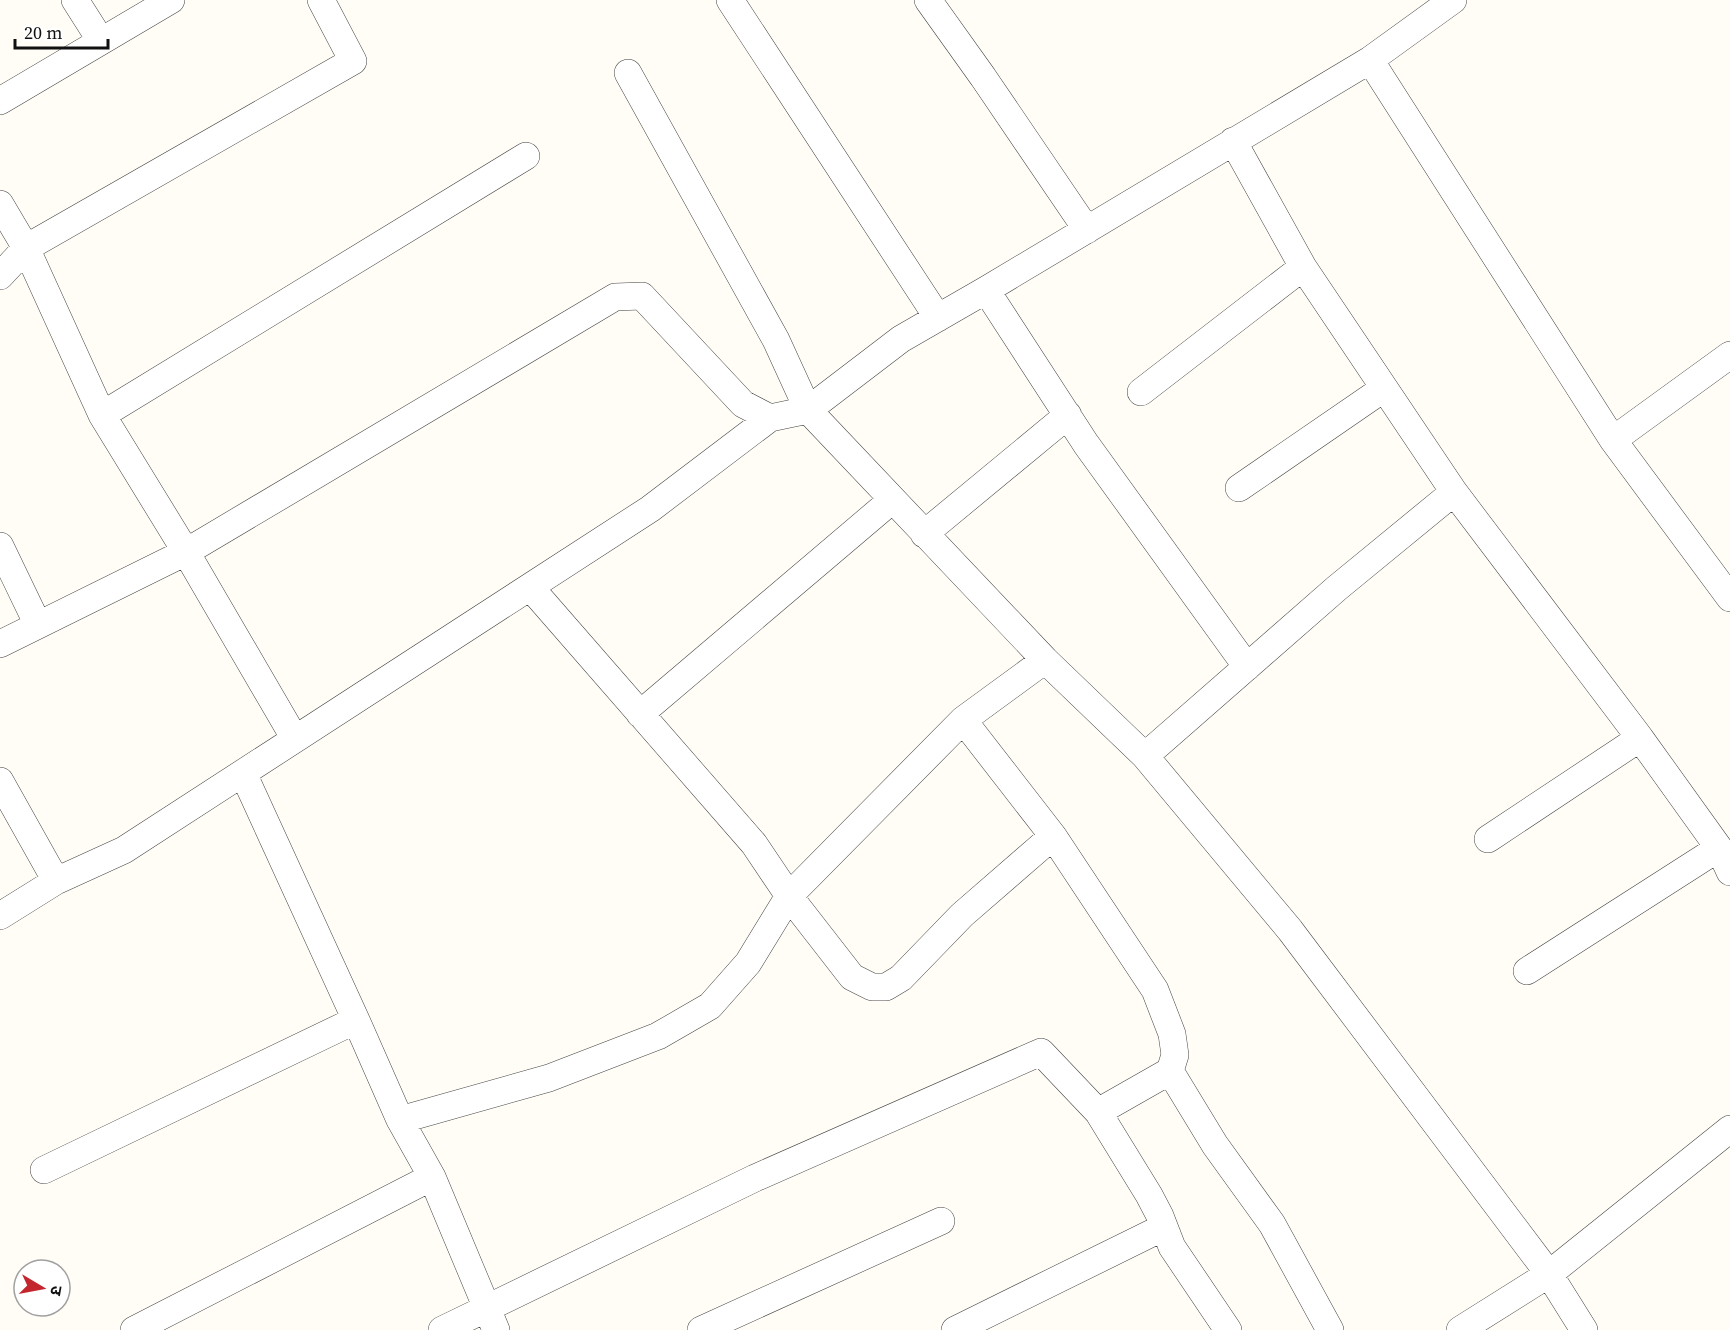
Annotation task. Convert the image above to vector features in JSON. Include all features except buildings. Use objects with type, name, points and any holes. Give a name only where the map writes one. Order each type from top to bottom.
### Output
[{"type":"street","points":[[75,0],[101,41]]},
{"type":"street","points":[[0,101],[171,0]]},
{"type":"street","points":[[0,276],[26,249],[353,61],[321,0]]},
{"type":"street","points":[[730,0],[938,318]]},
{"type":"street","points":[[928,0],[1087,230]]},
{"type":"street","points":[[0,916],[56,881],[124,850],[650,509],[770,418],[808,410],[901,339],[1370,60],[1453,0]]},
{"type":"street","points":[[1370,60],[1613,440],[1730,598]]},
{"type":"street","points":[[628,73],[776,340],[808,410],[1045,660],[1145,756],[1290,930],[1549,1274],[1584,1330]]},
{"type":"street","points":[[1233,141],[1303,267],[1383,389],[1454,492],[1640,738],[1724,860],[1527,971]]},
{"type":"street","points":[[102,415],[526,156]]},
{"type":"street","points":[[0,204],[26,249],[102,415],[186,552],[295,739]]},
{"type":"street","points":[[1141,392],[1303,267]]},
{"type":"street","points":[[986,290],[1086,444],[1247,667]]},
{"type":"street","points":[[0,644],[186,552],[615,297],[642,296],[743,404],[770,418]]},
{"type":"street","points":[[1613,440],[1726,366]]},
{"type":"street","points":[[1239,488],[1383,389]]},
{"type":"street","points":[[924,534],[1068,415]]},
{"type":"street","points":[[1145,756],[1337,588],[1454,492]]},
{"type":"street","points":[[640,714],[892,500]]},
{"type":"street","points":[[0,546],[38,625]]},
{"type":"street","points":[[530,587],[754,844],[789,896],[852,977],[872,987],[886,987],[901,978],[962,915],[1053,836]]},
{"type":"street","points":[[400,1120],[549,1077],[667,1032],[710,1006],[748,963],[789,896],[963,720],[1045,660]]},
{"type":"street","points":[[963,720],[1053,836],[1155,990],[1172,1034],[1175,1055],[1170,1071],[1098,1112]]},
{"type":"street","points":[[1488,839],[1640,738]]},
{"type":"street","points":[[243,773],[400,1120],[432,1177],[492,1320]]},
{"type":"street","points":[[0,781],[56,881]]},
{"type":"street","points":[[44,1170],[356,1020]]},
{"type":"street","points":[[442,1330],[492,1320],[755,1178],[1041,1052],[1098,1112],[1149,1195],[1172,1247],[1228,1330]]},
{"type":"street","points":[[1170,1071],[1215,1145],[1272,1224],[1330,1330]]},
{"type":"street","points":[[1460,1330],[1549,1274],[1730,1129]]},
{"type":"street","points":[[134,1330],[432,1177]]},
{"type":"street","points":[[701,1330],[941,1221]]},
{"type":"street","points":[[955,1330],[1164,1227]]}]
